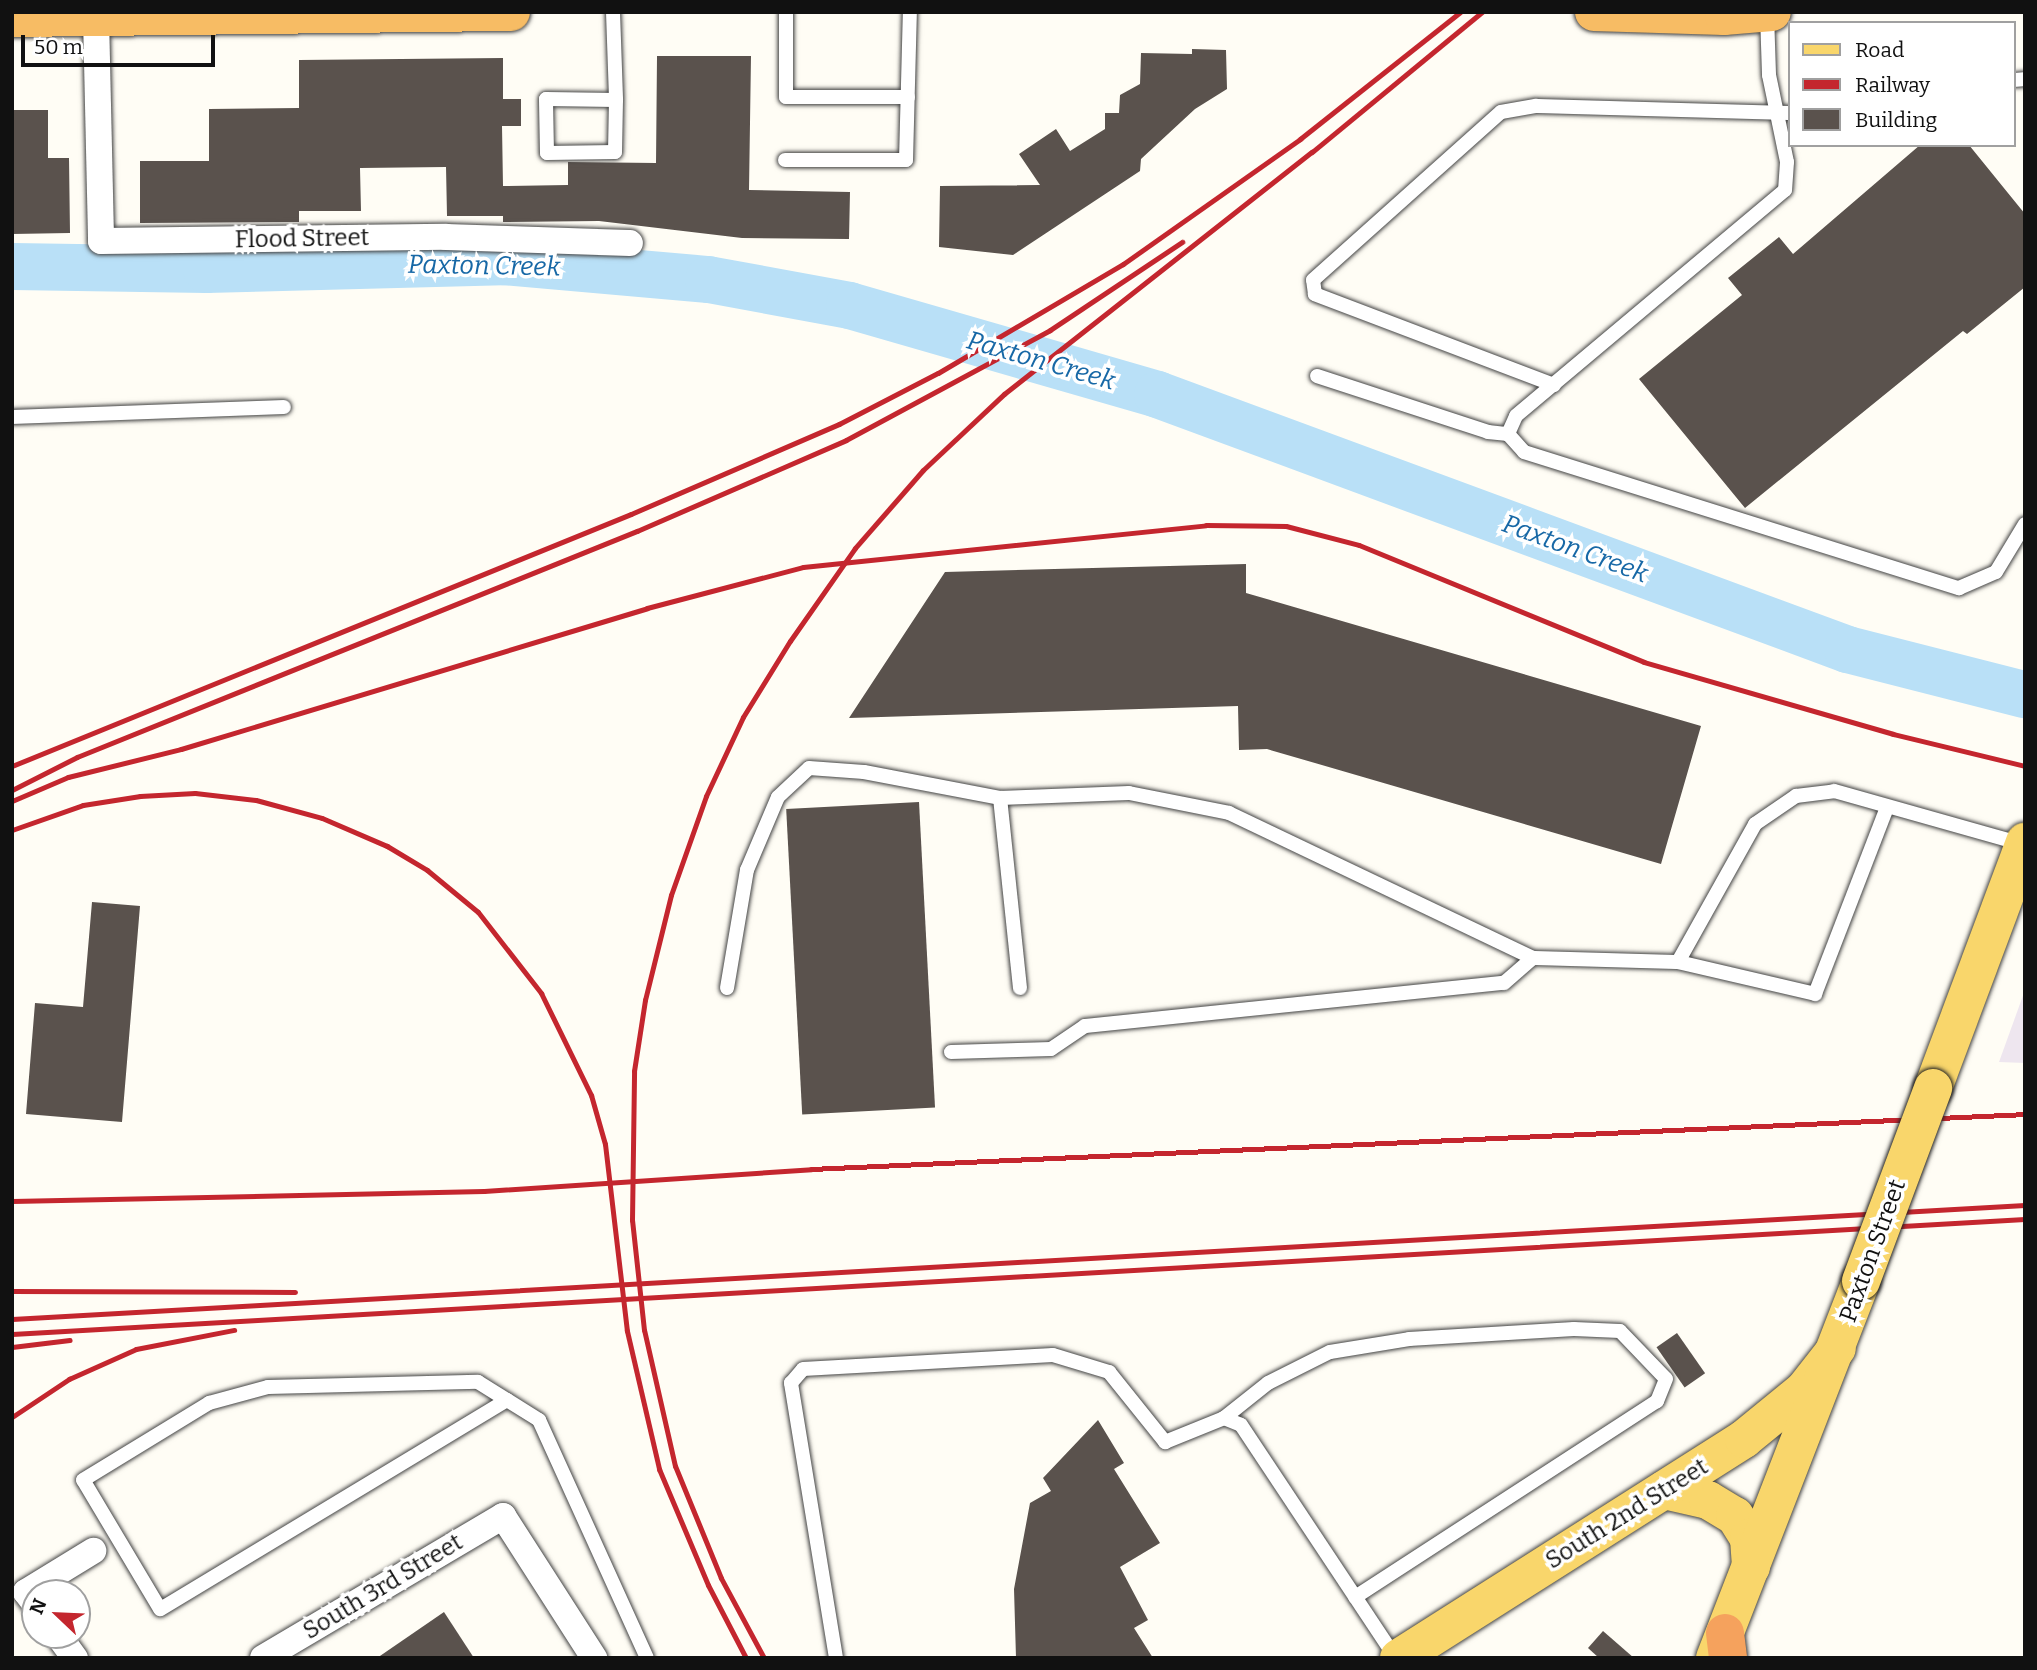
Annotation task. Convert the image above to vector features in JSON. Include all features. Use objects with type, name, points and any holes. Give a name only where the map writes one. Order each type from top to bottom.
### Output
[{"type":"highway","points":[[12,18],[511,12]]},
{"type":"highway","points":[[1594,12],[1724,16],[1770,12]]},
{"type":"main road","name":"Paxton Street","points":[[1723,1650],[1751,1567],[1837,1348],[2024,843]]},
{"type":"main road","name":"South 2nd Street","points":[[1398,1658],[1664,1490],[1780,1413],[1837,1348]]},
{"type":"main road","points":[[1664,1490],[1708,1500],[1735,1516],[1749,1538],[1751,1567]]},
{"type":"street","name":"Flood Street","points":[[96,15],[101,241],[446,237],[630,243]]},
{"type":"street","name":"South 3rd Street","points":[[263,1658],[503,1516],[594,1658]]},
{"type":"street","points":[[55,1579],[93,1551]]},
{"type":"lane","points":[[613,12],[615,100],[615,152],[547,153],[546,99],[615,100]]},
{"type":"lane","points":[[786,12],[786,97],[908,97]]},
{"type":"lane","points":[[785,160],[906,160],[910,12]]},
{"type":"lane","points":[[1508,434],[1516,416],[1785,190],[1787,162],[1784,114],[1769,75],[1770,12]]},
{"type":"lane","points":[[1554,385],[1315,294],[1313,280],[1501,112],[1536,106],[1784,114]]},
{"type":"lane","points":[[1317,376],[1488,432],[1508,434],[1524,452],[1959,588],[1996,572],[2025,524]]},
{"type":"lane","points":[[12,417],[284,407]]},
{"type":"lane","points":[[727,988],[747,870],[778,797],[809,768],[864,772],[1000,798],[1129,793],[1229,813],[1533,958],[1678,962],[1815,994],[1887,807]]},
{"type":"lane","points":[[1678,962],[1755,824],[1796,796],[1833,791],[2024,843]]},
{"type":"lane","points":[[1000,798],[1020,988]]},
{"type":"lane","points":[[951,1052],[1051,1049],[1086,1026],[1504,983],[1533,958]]},
{"type":"lane","points":[[836,1658],[791,1383],[803,1369],[1053,1355],[1109,1372],[1165,1442],[1224,1418],[1268,1383],[1330,1352],[1409,1339],[1574,1329],[1620,1331],[1666,1380],[1657,1401],[1355,1597]]},
{"type":"lane","points":[[507,1400],[160,1609],[83,1480],[209,1403],[268,1387],[478,1382],[507,1400],[539,1420],[647,1658]]},
{"type":"lane","points":[[1224,1418],[1241,1425],[1398,1658]]},
{"type":"shaded area","points":[[2025,990],[2025,1063],[1999,1062]]},
{"type":"building","points":[[1192,49],[1226,50],[1227,89],[1195,109],[1141,159],[1140,171],[1013,255],[939,247],[940,186],[1040,185],[1019,154],[1056,129],[1070,151],[1105,129],[1105,113],[1119,113],[1120,95],[1140,84],[1141,53],[1192,54]]},
{"type":"building","points":[[657,56],[751,56],[749,190],[850,192],[849,239],[742,238],[599,221],[503,222],[503,216],[447,216],[446,167],[360,168],[361,211],[299,211],[299,222],[140,223],[140,161],[209,161],[209,109],[299,108],[299,60],[503,58],[503,99],[521,99],[521,126],[502,126],[503,186],[568,185],[568,162],[656,163]]},
{"type":"building","points":[[12,110],[48,110],[48,158],[69,158],[70,233],[12,234]]},
{"type":"building","points":[[1918,147],[1971,147],[2025,214],[2025,287],[1967,334],[1963,331],[1745,508],[1639,379],[1742,295],[1728,278],[1779,237],[1793,254]]},
{"type":"building","points":[[1246,564],[1246,593],[1701,726],[1661,864],[1267,749],[1239,750],[1238,706],[849,718],[945,572]]},
{"type":"building","points":[[919,802],[935,1108],[802,1115],[786,809]]},
{"type":"building","points":[[92,902],[140,906],[122,1122],[26,1114],[35,1003],[83,1007]]},
{"type":"building","points":[[1677,1333],[1705,1373],[1685,1387],[1657,1347]]},
{"type":"building","points":[[1098,1420],[1124,1463],[1114,1469],[1160,1543],[1120,1567],[1148,1620],[1134,1628],[1153,1658],[1016,1658],[1014,1589],[1030,1503],[1051,1491],[1043,1478]]},
{"type":"building","points":[[444,1612],[474,1658],[377,1658]]},
{"type":"building","points":[[1603,1631],[1634,1658],[1599,1658],[1588,1648]]},
{"type":"waterway","name":"Paxton Creek","points":[[12,266],[206,269],[502,261],[708,279],[849,305],[1157,394],[1847,649],[2024,694]]},
{"type":"railway","points":[[12,766],[631,514],[839,424],[938,373],[1123,264],[1300,139],[1460,12]]},
{"type":"railway","points":[[764,1658],[721,1578],[675,1466],[644,1330],[632,1220],[634,1071],[645,1000],[671,895],[706,796],[743,717],[790,641],[855,548],[923,470],[1004,394],[1312,152],[1482,12]]},
{"type":"railway","points":[[12,790],[77,757],[637,531],[846,440],[1050,330],[1182,242]]},
{"type":"railway","points":[[12,801],[68,777],[181,749],[647,608],[803,567],[1206,525],[1286,526],[1359,545],[1644,662],[1893,734],[2025,766]]},
{"type":"railway","points":[[12,830],[83,805],[140,796],[195,793],[256,800],[322,818],[387,846],[427,870],[478,912],[541,993],[591,1095],[605,1144],[627,1331],[659,1469],[708,1585],[746,1658]]},
{"type":"railway","points":[[12,1201],[484,1191],[811,1169],[2025,1114]]},
{"type":"railway","points":[[12,1319],[2025,1205]]},
{"type":"railway","points":[[12,1334],[2025,1219]]},
{"type":"railway","points":[[12,1291],[295,1292]]},
{"type":"railway","points":[[12,1417],[69,1379],[136,1349],[234,1330]]},
{"type":"railway","points":[[12,1347],[70,1340]]}]
